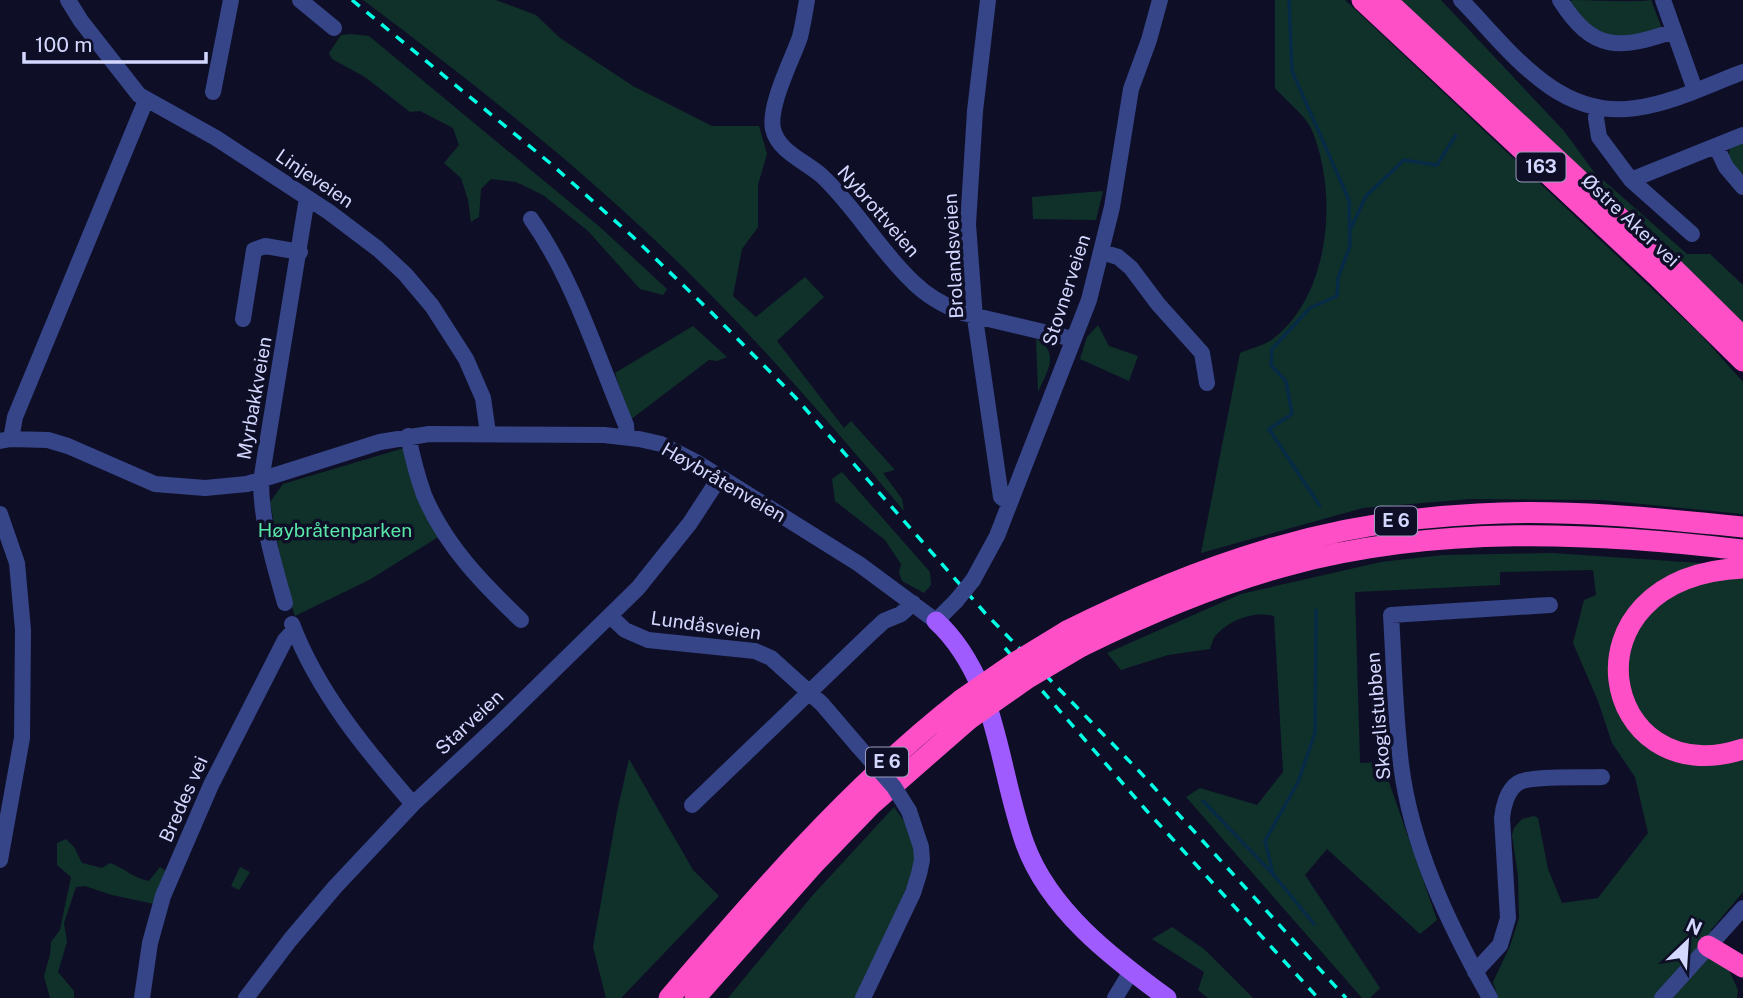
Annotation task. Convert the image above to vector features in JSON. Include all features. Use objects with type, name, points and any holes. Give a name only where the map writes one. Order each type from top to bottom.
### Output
[{"type":"highway","name":"Østre Aker vei","points":[[1363,0],[1656,275],[1743,361]]},
{"type":"highway","name":"Østre Aker vei","points":[[1386,0],[1741,334]]},
{"type":"highway","name":"E 6","points":[[669,998],[838,809],[907,743],[961,700],[1016,662],[1067,631],[1134,597],[1211,566],[1287,543],[1364,526],[1442,516],[1523,513],[1639,517],[1743,527]]},
{"type":"highway","name":"E 6","points":[[695,998],[798,881],[872,804],[968,720],[1028,678],[1082,646],[1144,616],[1218,587],[1291,564],[1381,546],[1444,539],[1534,536],[1612,538],[1743,550]]},
{"type":"highway","points":[[1743,568],[1726,569],[1690,578],[1652,598],[1634,618],[1623,638],[1617,676],[1621,694],[1634,720],[1657,742],[1695,754],[1720,754],[1743,748]]},
{"type":"highway","points":[[1712,941],[1743,951]]},
{"type":"highway","points":[[1712,941],[1743,967]]},
{"type":"highway","name":"E 6","points":[[658,998],[701,960]]},
{"type":"main road","name":"Høybråtenveien","points":[[936,621],[949,633],[972,668],[982,690],[1024,842],[1033,865],[1052,893],[1078,923],[1167,998]]},
{"type":"street","name":"Linjeveien","points":[[68,0],[81,21],[139,95],[216,138],[307,198],[378,249],[405,274],[432,306],[456,343],[479,388],[488,433]]},
{"type":"street","points":[[213,92],[231,0]]},
{"type":"street","points":[[300,0],[334,27]]},
{"type":"street","name":"Nybrottveien","points":[[807,0],[800,35],[772,121],[776,138],[795,157],[821,175],[913,283],[948,307],[1073,339]]},
{"type":"street","name":"Brolandsveien","points":[[988,0],[975,111],[968,214],[975,316],[1001,497],[1010,503]]},
{"type":"street","name":"Stovnerveien","points":[[936,621],[973,580],[990,551],[1089,300],[1102,252],[1131,89],[1150,40],[1160,0]]},
{"type":"street","points":[[1461,0],[1539,80],[1568,99],[1597,109],[1634,109],[1660,103],[1743,72]]},
{"type":"street","points":[[1560,0],[1574,22],[1600,40],[1620,44],[1642,42],[1674,31]]},
{"type":"street","points":[[1663,0],[1695,90]]},
{"type":"street","points":[[5,440],[146,100]]},
{"type":"street","points":[[1597,109],[1599,136],[1631,180],[1692,234]]},
{"type":"street","points":[[1631,180],[1743,135]]},
{"type":"street","points":[[1716,146],[1726,167],[1743,187]]},
{"type":"street","name":"Myrbakkveien","points":[[285,603],[270,547],[261,481],[307,198]]},
{"type":"street","points":[[531,219],[547,244],[571,294],[626,425],[627,437]]},
{"type":"street","points":[[243,319],[254,250],[265,246],[300,252]]},
{"type":"street","points":[[1102,252],[1118,257],[1131,268],[1158,304],[1202,353],[1207,383]]},
{"type":"street","name":"Høybråtenveien","points":[[5,440],[35,439],[60,443],[137,478],[165,486],[220,488],[261,481],[349,451],[408,436],[488,433],[627,437],[661,444],[685,456],[859,564],[936,621]]},
{"type":"street","points":[[408,436],[424,494],[448,540],[470,570],[521,620]]},
{"type":"street","name":"Starveien","points":[[246,998],[335,887],[413,804],[610,616],[663,560],[720,477]]},
{"type":"street","points":[[0,514],[19,574],[23,614],[23,680],[20,751],[0,860]]},
{"type":"street","points":[[692,805],[884,621],[901,614],[913,603]]},
{"type":"street","name":"Skoglistubben","points":[[1490,998],[1452,929],[1415,831],[1401,766],[1391,615],[1549,605]]},
{"type":"street","name":"Lundåsveien","points":[[610,616],[625,630],[648,640],[764,654],[777,662],[810,692],[894,787],[909,811],[921,847],[922,860],[914,893],[863,998]]},
{"type":"street","name":"Bredes vei","points":[[142,998],[156,915],[168,884],[207,794],[293,627],[318,679],[341,715],[413,804]]},
{"type":"street","points":[[1475,972],[1500,945],[1508,918],[1502,818],[1503,807],[1513,789],[1519,782],[1530,779],[1602,777]]},
{"type":"street","points":[[1662,998],[1743,908]]},
{"type":"street","points":[[1115,998],[1132,970]]},
{"type":"green space","points":[[363,0],[496,0],[536,15],[560,38],[633,86],[712,126],[759,126],[767,154],[758,185],[758,227],[742,249],[733,296],[756,317],[805,277],[824,297],[777,341],[844,428],[851,421],[895,470],[883,473],[902,499],[904,511],[767,354],[656,241],[525,126]]},
{"type":"green space","points":[[1275,0],[1345,0],[1700,334],[1743,382],[1743,514],[1601,500],[1470,499],[1363,508],[1201,553],[1240,353],[1270,341],[1290,322],[1306,299],[1317,272],[1324,242],[1325,182],[1320,154],[1308,123],[1275,88]]},
{"type":"green space","points":[[1398,0],[1441,0],[1564,131],[1594,172],[1687,254],[1710,254],[1743,285],[1743,324]]},
{"type":"green space","points":[[1573,0],[1651,0],[1663,31],[1641,39],[1600,36],[1565,3]]},
{"type":"green space","points":[[341,35],[369,36],[601,228],[667,289],[663,295],[640,289],[588,231],[543,195],[516,182],[491,179],[481,189],[479,217],[471,222],[461,178],[444,163],[459,145],[453,128],[420,111],[410,112],[365,77],[332,59],[329,53]]},
{"type":"green space","points":[[1743,143],[1743,182],[1728,159],[1730,147]]},
{"type":"green space","points":[[1103,191],[1096,220],[1033,219],[1032,197]]},
{"type":"green space","points":[[1098,325],[1109,346],[1138,356],[1129,381],[1080,359],[1087,337]]},
{"type":"green space","points":[[693,326],[727,357],[717,361],[709,360],[630,420],[615,373]]},
{"type":"green space","points":[[1036,339],[1044,344],[1050,356],[1048,370],[1038,392]]},
{"type":"green space","name":"Høybråtenparken","points":[[404,448],[440,536],[369,580],[295,616],[287,593],[270,502],[283,484]]},
{"type":"green space","points":[[842,472],[930,572],[931,585],[924,593],[902,581],[899,572],[901,564],[885,540],[835,501],[832,479]]},
{"type":"green space","points":[[1552,553],[1743,568],[1743,892],[1711,930],[1738,990],[1737,998],[1498,998],[1493,982],[1510,946],[1519,918],[1518,876],[1512,835],[1522,819],[1534,816],[1538,818],[1548,869],[1562,903],[1598,898],[1648,833],[1635,777],[1612,743],[1598,701],[1573,643],[1584,600],[1596,595],[1593,570],[1500,572],[1500,585],[1355,592],[1360,763],[1382,762],[1437,920],[1420,934],[1327,849],[1305,875],[1380,988],[1370,998],[1362,998],[1186,797],[1200,788],[1257,805],[1283,772],[1274,616],[1259,615],[1236,620],[1216,635],[1210,649],[1168,655],[1121,670],[1107,653],[1241,594],[1381,562],[1443,555]]},
{"type":"green space","points":[[629,759],[693,870],[719,896],[621,998],[606,998],[593,947]]},
{"type":"green space","points":[[894,807],[915,836],[918,862],[857,998],[728,998],[812,896]]},
{"type":"green space","points":[[66,839],[74,847],[82,863],[102,868],[110,863],[149,881],[160,867],[169,873],[154,904],[85,886],[76,887],[64,923],[67,942],[58,972],[74,991],[74,998],[50,998],[44,976],[51,942],[60,930],[71,877],[57,865],[57,843]]},
{"type":"green space","points":[[240,867],[250,872],[239,890],[231,886]]},
{"type":"green space","points":[[1172,927],[1204,949],[1253,998],[1208,998],[1198,990],[1204,972],[1152,939]]},
{"type":"waterway","points":[[1289,0],[1292,71],[1349,200],[1350,246],[1338,278],[1337,296],[1310,308],[1272,349],[1271,365],[1286,381],[1292,414],[1269,429],[1320,506]]},
{"type":"waterway","points":[[1351,228],[1366,196],[1404,160],[1437,165],[1456,135]]},
{"type":"waterway","points":[[1314,924],[1273,874],[1265,841],[1298,782],[1315,733],[1316,610]]},
{"type":"waterway","points":[[1203,801],[1272,873]]},
{"type":"railway","points":[[352,0],[550,163],[632,236],[711,312],[795,397],[985,613],[1139,771],[1346,998]]},
{"type":"railway","points":[[1005,648],[1146,810],[1318,998]]}]
